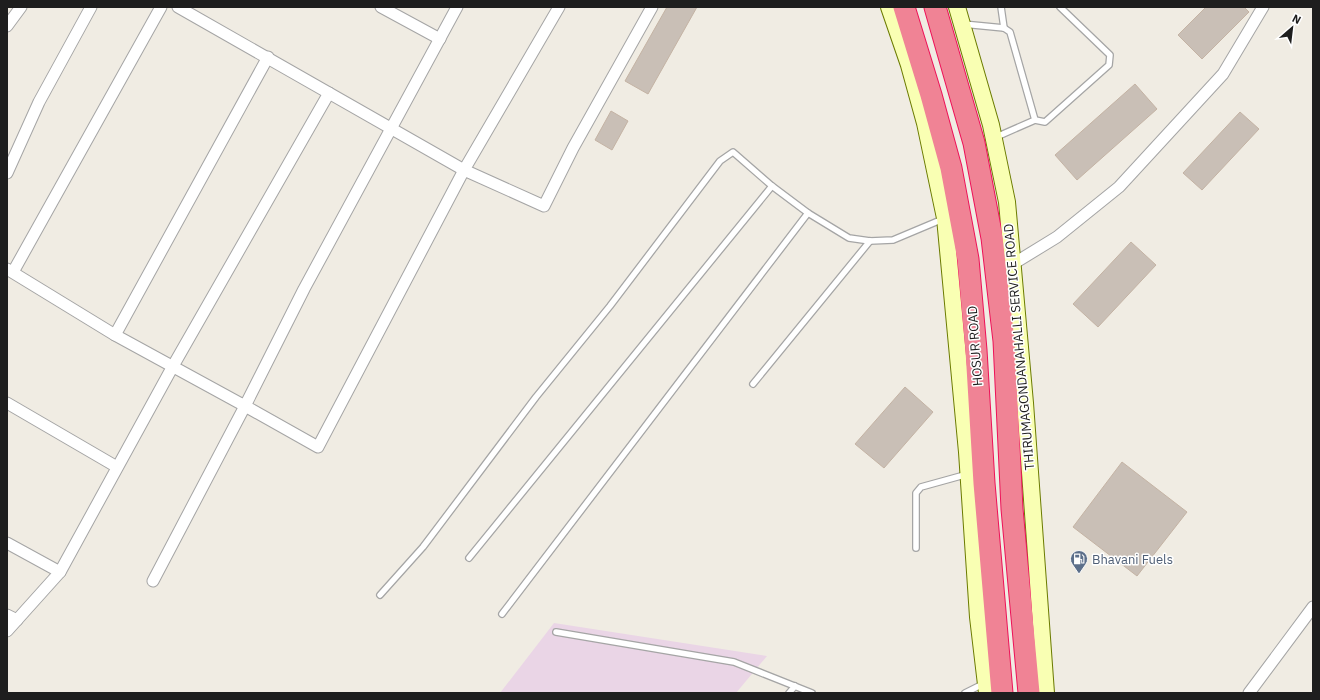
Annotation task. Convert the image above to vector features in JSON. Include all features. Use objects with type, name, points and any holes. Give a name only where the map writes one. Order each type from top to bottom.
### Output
[{"type":"highway","name":"HOSUR ROAD","points":[[904,7],[932,95],[951,168],[968,259],[976,350],[984,483],[991,689]]},
{"type":"highway","points":[[935,7],[974,143],[992,238],[1004,341],[1012,509],[1029,693]]},
{"type":"street","points":[[7,26],[21,7]]},
{"type":"street","points":[[7,172],[39,102],[91,7]]},
{"type":"street","points":[[161,7],[10,270],[115,335],[318,447],[464,170],[559,7]]},
{"type":"street","points":[[178,7],[464,170],[544,206],[573,148],[652,7]]},
{"type":"street","points":[[381,7],[440,39]]},
{"type":"street","points":[[153,581],[246,406],[304,289],[457,7]]},
{"type":"street","points":[[889,7],[909,65],[925,123],[945,218],[968,474],[978,618],[991,689]]},
{"type":"street","name":"THIRUMAGONDANAHALLI SERVICE ROAD","points":[[957,7],[994,139],[1007,202],[1025,403],[1046,693]]},
{"type":"street","points":[[1013,264],[1057,237],[1119,187],[1223,74],[1263,7]]},
{"type":"street","points":[[115,335],[268,57]]},
{"type":"street","points":[[7,631],[12,618],[60,572],[173,366],[329,93]]},
{"type":"street","points":[[7,403],[117,467]]},
{"type":"street","points":[[7,543],[60,572]]},
{"type":"street","points":[[1249,693],[1313,607]]},
{"type":"lane","points":[[1001,7],[1004,28]]},
{"type":"lane","points":[[994,139],[1035,120],[1045,122],[1109,65],[1110,55],[1060,7]]},
{"type":"lane","points":[[961,23],[1004,28],[1010,32],[1035,120]]},
{"type":"lane","points":[[380,595],[424,547],[536,397],[610,306],[720,160],[733,152],[772,186],[808,213],[849,238],[870,241],[893,240],[945,218]]},
{"type":"lane","points":[[470,558],[772,186]]},
{"type":"lane","points":[[502,614],[808,213]]},
{"type":"lane","points":[[753,384],[870,241]]},
{"type":"lane","points":[[916,548],[916,493],[921,487],[968,474]]},
{"type":"lane","points":[[556,632],[734,662],[812,693]]},
{"type":"lane","points":[[789,693],[795,686]]},
{"type":"lane","points":[[966,693],[991,689]]},
{"type":"shaded area","points":[[554,623],[767,656],[736,693],[500,693]]},
{"type":"building","points":[[667,7],[697,7],[648,94],[625,81]]},
{"type":"building","points":[[1206,7],[1244,7],[1249,12],[1202,59],[1178,35]]},
{"type":"building","points":[[1135,84],[1157,109],[1077,180],[1055,155]]},
{"type":"building","points":[[611,111],[628,121],[612,150],[595,140]]},
{"type":"building","points":[[1240,112],[1259,129],[1202,190],[1183,173]]},
{"type":"building","points":[[1131,242],[1156,265],[1098,327],[1073,304]]},
{"type":"building","points":[[905,387],[933,412],[884,468],[855,444]]},
{"type":"building","points":[[1122,462],[1187,512],[1137,576],[1073,527]]},
{"type":"place","name":"Bhavani Fuels","points":[[1079,574]]}]
